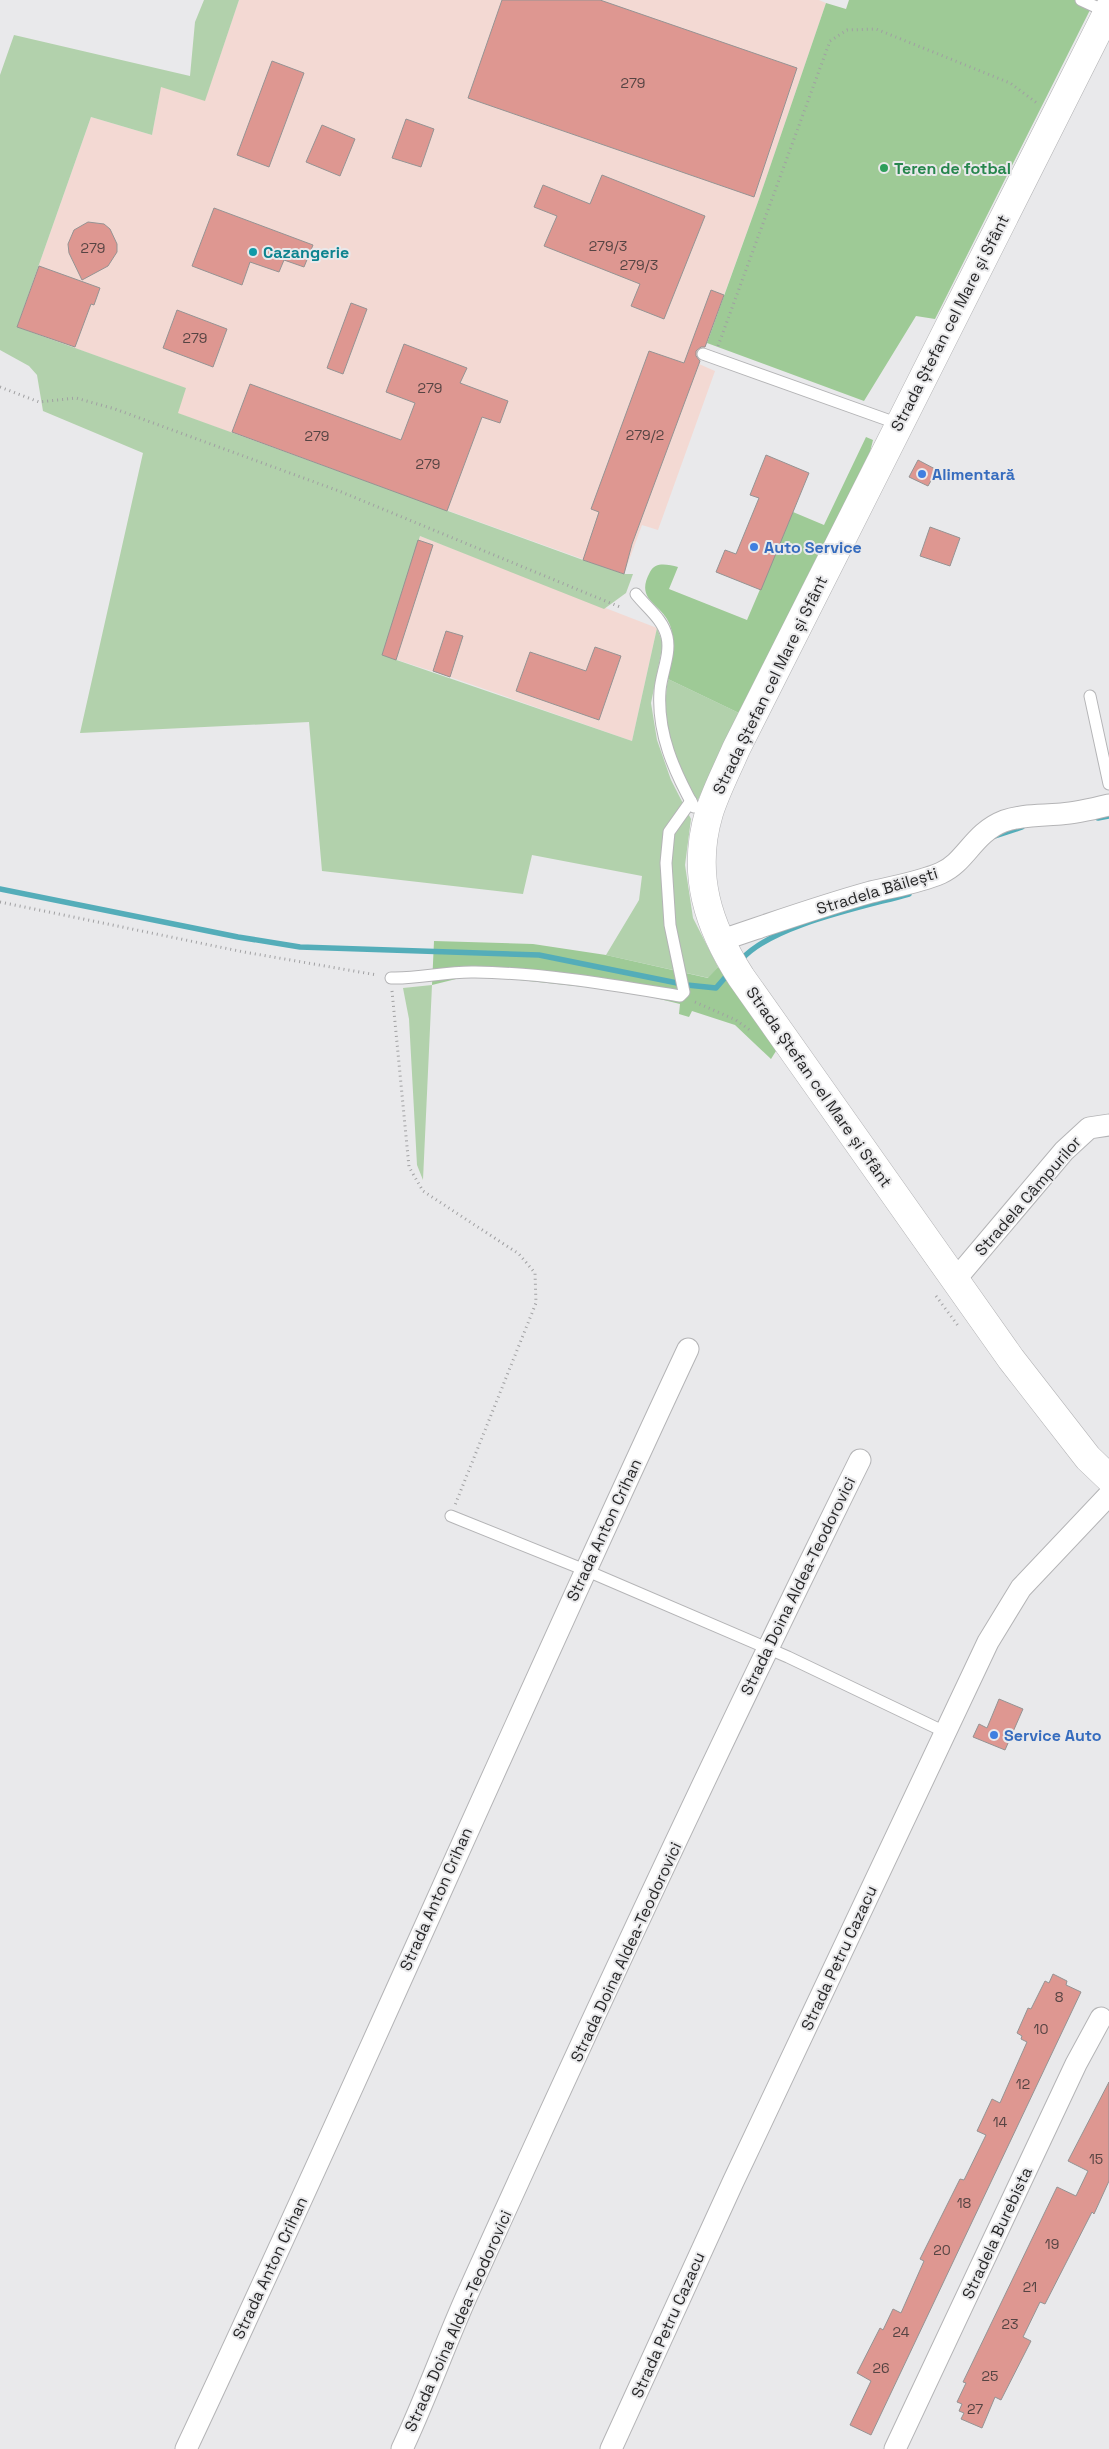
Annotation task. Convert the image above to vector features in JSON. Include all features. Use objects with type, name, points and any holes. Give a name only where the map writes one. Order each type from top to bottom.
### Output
[{"type":"main road","name":"Strada Ștefan cel Mare și Sfânt","points":[[1108,11],[736,749],[709,813],[702,861],[702,880],[710,917],[723,947],[741,977],[1017,1367],[1088,1458],[1109,1478]]},
{"type":"street","name":"Stradela Băilești","points":[[723,947],[840,901],[917,882],[943,873],[961,858],[978,836],[1007,820],[1041,814],[1088,810],[1109,805]]},
{"type":"street","name":"Stradela Câmpurilor","points":[[955,1280],[1064,1151],[1089,1128],[1109,1125]]},
{"type":"street","name":"Strada Anton Crihan","points":[[186,2449],[289,2230],[385,2012],[585,1570],[688,1349]]},
{"type":"street","name":"Strada Doina Aldea-Teodorovici","points":[[402,2449],[467,2295],[766,1649],[860,1460]]},
{"type":"street","name":"Strada Petru Cazacu","points":[[611,2449],[733,2182],[988,1642],[1021,1588],[1109,1496]]},
{"type":"street","name":"Stradela Burebista","points":[[895,2449],[1076,2064],[1101,2018]]},
{"type":"lane","points":[[1081,0],[1108,11]]},
{"type":"lane","points":[[708,356],[899,424]]},
{"type":"lane","points":[[636,594],[662,622],[668,639],[660,691],[661,723],[668,754],[706,828]]},
{"type":"lane","points":[[1090,696],[1109,784]]},
{"type":"lane","name":"Strada Ștefan cel Mare și Sfânt","points":[[391,978],[416,979],[472,972],[541,975],[680,996],[684,992],[670,925],[667,855],[669,832],[691,801]]},
{"type":"lane","points":[[451,1516],[585,1570],[788,1657],[946,1732]]},
{"type":"path","points":[[708,356],[830,41],[846,30],[876,29],[1010,83],[1055,116]]},
{"type":"path","points":[[0,387],[39,402],[76,398],[115,409],[339,491],[620,607]]},
{"type":"path","points":[[0,902],[244,952],[391,978],[410,1167],[423,1191],[519,1254],[535,1273],[536,1303],[451,1516]]},
{"type":"shaded area","points":[[239,0],[819,0],[826,3],[759,199],[699,364],[715,371],[658,530],[642,525],[624,574],[177,413],[185,388],[17,327],[91,117],[152,135],[161,86],[205,100]]},
{"type":"shaded area","points":[[420,536],[657,628],[632,741],[382,655]]},
{"type":"green space","points":[[204,0],[239,0],[205,101],[161,87],[152,135],[91,117],[17,327],[186,388],[178,413],[583,560],[624,574],[633,574],[626,593],[604,609],[420,536],[382,655],[632,741],[657,628],[663,644],[651,703],[657,740],[671,780],[691,819],[685,865],[693,918],[718,967],[709,978],[606,955],[639,900],[642,876],[532,855],[523,894],[322,871],[309,722],[80,733],[143,453],[43,411],[37,375],[29,366],[0,350],[0,75],[14,35],[190,76],[195,22]]},
{"type":"green space","points":[[849,0],[1095,0],[935,319],[916,316],[864,401],[707,343],[759,199],[826,3],[846,9]]},
{"type":"green space","points":[[866,437],[873,440],[870,452],[739,713],[668,679],[672,652],[672,632],[666,618],[647,596],[645,589],[650,572],[659,565],[678,567],[669,589],[747,620],[793,512],[824,525]]},
{"type":"green space","points":[[668,679],[739,713],[698,800],[692,796],[671,739],[666,711]]},
{"type":"green space","points":[[434,941],[533,944],[606,955],[708,978],[718,967],[741,997],[776,1051],[771,1059],[735,1025],[692,1011],[689,1017],[679,1014],[680,1004],[631,992],[472,975],[432,985]]},
{"type":"green space","points":[[432,985],[423,1180],[417,1165],[409,1019],[403,988]]},
{"type":"building","points":[[502,0],[600,0],[797,68],[754,197],[468,98]]},
{"type":"building","points":[[272,61],[304,73],[269,167],[237,155]]},
{"type":"building","points":[[406,119],[434,129],[421,167],[392,158]]},
{"type":"building","points":[[322,125],[355,139],[340,176],[306,162]]},
{"type":"building","points":[[602,175],[705,216],[664,319],[631,306],[640,284],[544,246],[557,216],[534,207],[543,185],[590,204]]},
{"type":"building","name":"Cazangerie","points":[[214,208],[313,245],[304,267],[284,260],[279,272],[250,262],[242,285],[192,266]]},
{"type":"building","points":[[88,222],[104,224],[110,229],[117,244],[117,252],[108,266],[82,280],[69,253],[68,244],[74,230]]},
{"type":"building","points":[[39,266],[100,288],[94,305],[91,304],[75,347],[17,327]]},
{"type":"building","points":[[711,290],[724,295],[705,347],[701,347],[696,351],[696,356],[700,361],[632,544],[624,574],[583,560],[599,512],[591,509],[649,351],[684,363]]},
{"type":"building","points":[[351,303],[367,309],[343,374],[327,368]]},
{"type":"building","points":[[177,310],[227,329],[213,367],[163,348]]},
{"type":"building","points":[[404,344],[467,368],[460,383],[508,401],[500,423],[482,417],[447,511],[232,432],[250,384],[401,440],[415,403],[386,392]]},
{"type":"building","points":[[766,455],[809,473],[761,590],[716,572],[725,550],[736,554],[759,498],[750,495]]},
{"type":"building","points":[[918,460],[937,470],[928,486],[909,477]]},
{"type":"building","points":[[930,527],[960,538],[950,566],[920,556]]},
{"type":"building","points":[[418,540],[433,545],[396,660],[382,655]]},
{"type":"building","points":[[446,631],[463,636],[450,677],[433,671]]},
{"type":"building","points":[[595,647],[621,656],[599,720],[516,691],[530,652],[586,671]]},
{"type":"building","points":[[999,1699],[1023,1709],[1005,1750],[973,1737],[979,1724],[987,1728]]},
{"type":"building","points":[[1053,1974],[1067,1981],[1066,1985],[1081,1992],[871,2435],[850,2425],[871,2381],[857,2373],[880,2328],[883,2330],[893,2309],[901,2313],[924,2261],[920,2259],[960,2179],[964,2180],[986,2135],[977,2131],[992,2099],[1000,2103],[1027,2042],[1021,2039],[1022,2036],[1017,2033],[1028,2008],[1031,2009],[1045,1981],[1049,1983]]},
{"type":"building","points":[[1109,2082],[1109,2181],[1094,2214],[1092,2212],[1045,2304],[1040,2302],[1023,2337],[1031,2341],[1001,2400],[995,2397],[982,2428],[961,2419],[964,2413],[959,2411],[962,2404],[957,2402],[966,2383],[963,2382],[1057,2187],[1076,2196],[1088,2171],[1068,2161]]},
{"type":"waterway","points":[[1098,818],[1109,816]]},
{"type":"waterway","points":[[995,836],[1022,827]]},
{"type":"waterway","points":[[0,889],[238,937],[300,947],[539,955],[687,985],[716,988],[729,973]]},
{"type":"waterway","points":[[741,960],[755,948],[795,927],[844,911],[909,894]]},
{"type":"place","name":"Teren de fotbal","points":[[884,168]]},
{"type":"place","name":"Cazangerie","points":[[253,252]]},
{"type":"place","name":"Alimentară","points":[[922,474]]},
{"type":"place","name":"Auto Service","points":[[754,547]]},
{"type":"place","name":"Service Auto","points":[[994,1735]]}]
